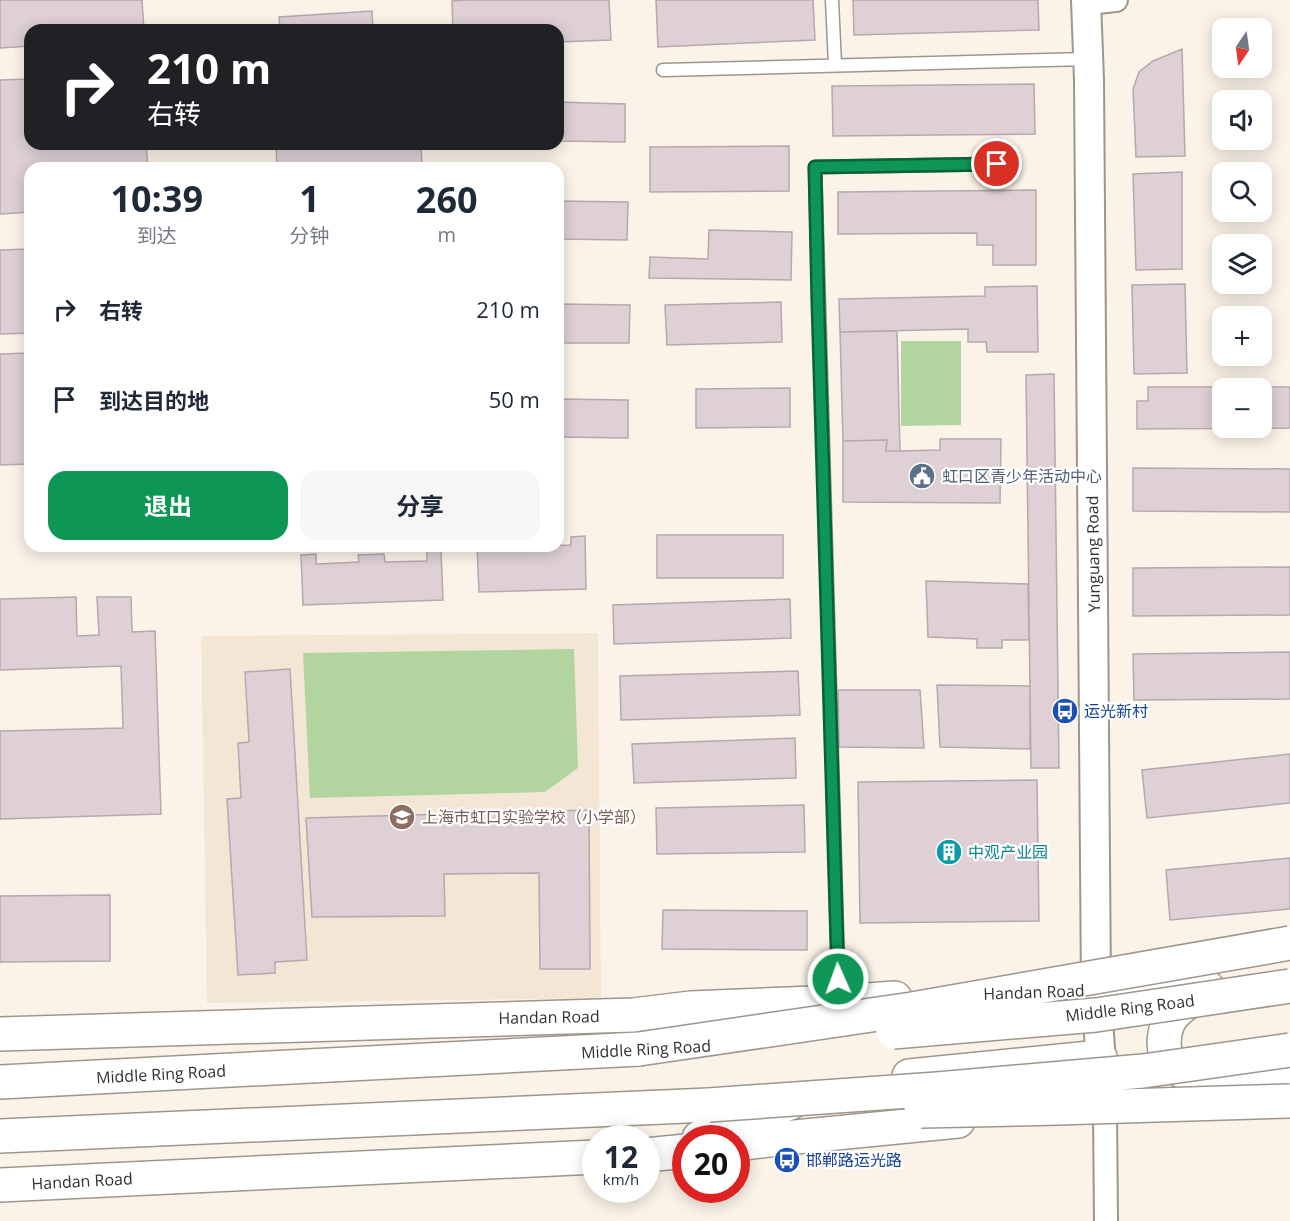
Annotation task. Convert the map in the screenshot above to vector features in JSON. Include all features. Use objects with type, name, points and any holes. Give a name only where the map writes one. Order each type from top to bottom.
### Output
[{"type":"main road","points":[[639,1049],[912,1009],[1290,943]]},
{"type":"main road","name":"Handan Road","points":[[1096,990],[1290,959]]},
{"type":"main road","points":[[1246,986],[1219,990],[1200,996],[1184,1005],[1173,1015],[1166,1029],[1164,1042],[1166,1054],[1171,1063],[1194,1076],[1283,1087]]},
{"type":"main road","name":"Handan Road","points":[[0,1034],[633,1015],[691,1008],[905,997],[1290,986]]},
{"type":"main road","name":"Middle Ring Road","points":[[0,1082],[639,1049],[865,1034],[1096,1015],[1290,986]]},
{"type":"main road","points":[[0,1136],[709,1105],[926,1090],[1143,1071],[1290,1050]]},
{"type":"main road","points":[[732,1125],[837,1084],[1100,1057]]},
{"type":"main road","points":[[709,1105],[879,1112],[1070,1108],[1283,1087]]},
{"type":"main road","points":[[750,1142],[1283,1087]]},
{"type":"main road","name":"Handan Road","points":[[0,1185],[582,1158]]},
{"type":"street","points":[[1087,1],[1116,0]]},
{"type":"street","name":"Yunguang Road","points":[[1087,1],[1096,990],[1105,1107]]},
{"type":"street","points":[[1105,1107],[1106,1221]]},
{"type":"lane","points":[[832,0],[836,65]]},
{"type":"lane","points":[[663,70],[1088,59]]},
{"type":"lane","points":[[838,1002],[815,167],[997,164]]},
{"type":"shaded area","name":"上海市虹口实验学校（小学部）","points":[[598,633],[601,998],[207,1003],[201,636]]},
{"type":"green space","points":[[901,341],[961,341],[961,425],[901,426]]},
{"type":"green space","points":[[574,649],[578,768],[545,792],[310,798],[303,653]]},
{"type":"building","points":[[0,0],[142,0],[144,24],[24,24],[24,46],[0,48]]},
{"type":"building","points":[[609,0],[611,40],[564,42],[564,24],[453,24],[452,1]]},
{"type":"building","points":[[656,0],[813,0],[815,40],[658,47]]},
{"type":"building","points":[[853,0],[1038,0],[1039,30],[854,35]]},
{"type":"building","points":[[372,11],[373,24],[280,24],[279,17]]},
{"type":"building","points":[[1182,49],[1185,156],[1136,157],[1133,89],[1139,72],[1153,61]]},
{"type":"building","points":[[24,79],[24,150],[146,150],[148,162],[24,162],[24,212],[0,214],[0,80]]},
{"type":"building","points":[[1034,84],[1035,134],[833,136],[832,86]]},
{"type":"building","points":[[564,102],[625,104],[625,142],[564,141]]},
{"type":"building","points":[[789,146],[789,191],[650,192],[650,147]]},
{"type":"building","points":[[276,150],[421,150],[422,162],[277,162]]},
{"type":"building","points":[[1182,172],[1182,269],[1136,270],[1133,174]]},
{"type":"building","points":[[1036,190],[1036,265],[993,265],[993,245],[977,245],[977,233],[838,234],[838,192]]},
{"type":"building","points":[[564,201],[628,202],[627,240],[564,239]]},
{"type":"building","points":[[709,230],[792,232],[791,280],[649,278],[650,257],[708,259]]},
{"type":"building","points":[[24,249],[24,333],[0,334],[0,250]]},
{"type":"building","points":[[1185,284],[1187,373],[1134,374],[1132,285]]},
{"type":"building","points":[[1037,286],[1038,352],[987,352],[986,342],[968,342],[968,329],[840,332],[839,299],[985,296],[985,287]]},
{"type":"building","points":[[781,302],[782,342],[667,345],[665,305]]},
{"type":"building","points":[[564,304],[630,305],[629,343],[564,343]]},
{"type":"building","points":[[897,331],[900,451],[886,451],[887,440],[843,441],[840,332]]},
{"type":"building","points":[[24,353],[24,464],[0,465],[0,354]]},
{"type":"building","points":[[1054,374],[1059,768],[1031,768],[1026,375]]},
{"type":"building","points":[[1148,387],[1212,387],[1212,429],[1137,429],[1137,401],[1148,401]]},
{"type":"building","points":[[1272,387],[1290,387],[1290,428],[1272,428]]},
{"type":"building","points":[[790,388],[790,427],[696,428],[696,389]]},
{"type":"building","points":[[564,399],[628,400],[628,438],[564,437]]},
{"type":"building","name":"虹口区青少年活动中心","points":[[940,439],[1001,439],[1000,503],[843,502],[843,441],[887,440],[886,451],[900,451],[940,450]]},
{"type":"building","points":[[1133,468],[1290,469],[1290,512],[1133,511]]},
{"type":"building","points":[[657,535],[783,535],[783,578],[657,578]]},
{"type":"building","points":[[585,536],[586,589],[479,592],[477,552],[564,552],[564,545],[571,545],[571,537]]},
{"type":"building","points":[[427,552],[441,552],[443,600],[303,605],[301,555],[316,554],[316,564],[359,562],[358,555],[384,554],[385,562],[427,561]]},
{"type":"building","points":[[1290,567],[1290,615],[1133,616],[1133,568]]},
{"type":"building","points":[[926,581],[1028,584],[1029,640],[1002,640],[1002,648],[977,648],[977,639],[928,637]]},
{"type":"building","points":[[76,597],[77,636],[99,635],[97,597],[131,597],[132,632],[155,631],[161,814],[0,819],[0,731],[123,728],[121,666],[0,670],[0,599]]},
{"type":"building","points":[[790,599],[791,638],[614,644],[613,605]]},
{"type":"building","points":[[1290,652],[1290,699],[1134,700],[1133,654]]},
{"type":"building","points":[[290,669],[307,960],[275,962],[275,973],[238,975],[227,799],[241,798],[238,743],[249,742],[245,672]]},
{"type":"building","points":[[798,671],[800,715],[621,720],[620,676]]},
{"type":"building","points":[[937,685],[1030,686],[1030,749],[940,747]]},
{"type":"building","points":[[838,690],[920,690],[924,748],[839,747]]},
{"type":"building","points":[[795,738],[796,778],[634,783],[632,744]]},
{"type":"building","points":[[1290,754],[1290,803],[1147,818],[1142,770]]},
{"type":"building","name":"中观产业园","points":[[1037,780],[1039,921],[860,923],[858,782]]},
{"type":"building","points":[[804,805],[805,852],[657,854],[656,808]]},
{"type":"building","points":[[589,810],[590,969],[540,969],[539,873],[444,874],[445,916],[312,917],[306,818]]},
{"type":"building","points":[[1290,858],[1290,909],[1170,920],[1166,870]]},
{"type":"building","points":[[110,895],[110,961],[0,962],[0,896]]},
{"type":"building","points":[[663,910],[807,911],[807,950],[662,949]]},
{"type":"place","name":"虹口区青少年活动中心","points":[[922,476]]},
{"type":"place","name":"运光新村","points":[[1065,711]]},
{"type":"place","name":"上海市虹口实验学校（小学部）","points":[[402,817]]},
{"type":"place","name":"中观产业园","points":[[949,852]]},
{"type":"place","name":"邯郸路运光路","points":[[787,1160]]},
{"type":"route","points":[[838,979],[815,167],[997,164]]}]
